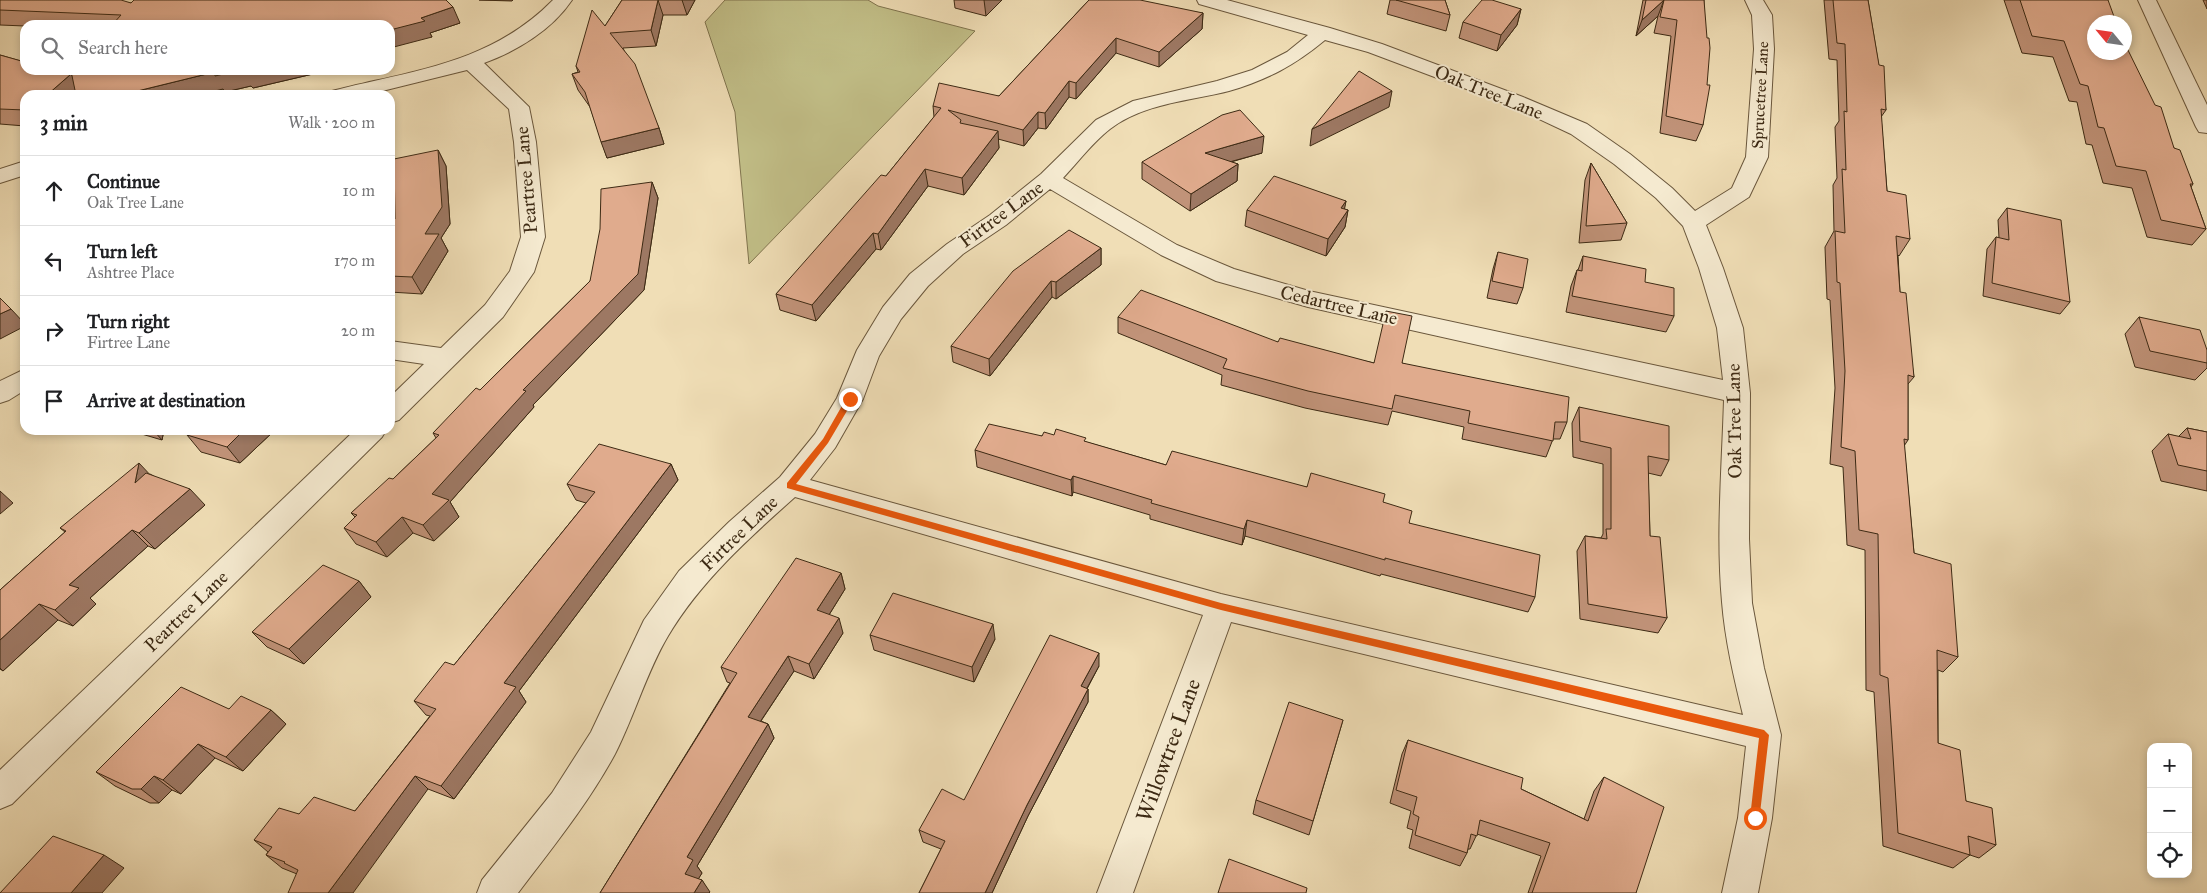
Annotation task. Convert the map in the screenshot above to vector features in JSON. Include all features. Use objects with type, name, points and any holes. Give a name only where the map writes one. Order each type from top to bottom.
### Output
[{"type":"street","points":[[360,90],[472,63],[515,41],[554,11],[563,0]]},
{"type":"street","name":"Oak Tree Lane","points":[[1206,0],[1375,48],[1516,101],[1579,129],[1622,159],[1664,193],[1693,223],[1711,268],[1730,328],[1737,393],[1734,539],[1737,603],[1748,668],[1764,735],[1755,818],[1740,893]]},
{"type":"street","name":"Sprucetree Lane","points":[[1693,223],[1742,192],[1757,157],[1764,49],[1762,15],[1754,0]]},
{"type":"street","points":[[2147,0],[2207,127]]},
{"type":"street","name":"Firtree Lane","points":[[495,893],[564,805],[603,743],[655,630],[690,580],[739,530],[790,485],[825,441],[850,399],[866,356],[892,313],[919,280],[955,248],[998,220],[1050,179],[1103,124],[1140,105],[1223,86],[1259,74],[1294,56],[1323,32]]},
{"type":"street","name":"Peartree Lane","points":[[395,408],[494,312],[522,272],[533,237],[525,142],[519,107],[472,63]]},
{"type":"street","points":[[0,176],[20,170]]},
{"type":"street","name":"Cedartree Lane","points":[[1050,179],[1169,250],[1225,274],[1308,299],[1737,393]]},
{"type":"street","points":[[395,351],[446,358]]},
{"type":"street","points":[[0,393],[20,381]]},
{"type":"street","name":"Peartree Lane","points":[[0,793],[367,435]]},
{"type":"street","points":[[790,485],[1221,606],[1764,735]]},
{"type":"street","name":"Willowtree Lane","points":[[1116,893],[1221,606]]},
{"type":"shaded area","points":[[725,0],[868,0],[878,6],[975,31],[749,264],[735,112],[705,22]]},
{"type":"building","points":[[0,0],[121,0],[131,3],[134,0],[446,0],[453,7],[421,18],[425,21],[395,29],[395,20],[116,20],[121,15],[0,10]]},
{"type":"building","points":[[622,0],[658,0],[651,30],[610,33],[635,64],[659,128],[601,142],[585,92],[572,74],[580,72],[576,66],[592,10],[605,26]]},
{"type":"building","points":[[1089,0],[1140,0],[1203,13],[1159,52],[1116,38],[1076,83],[1069,81],[1045,113],[1038,112],[1023,130],[948,110],[961,120],[960,123],[998,131],[962,178],[925,169],[878,234],[873,233],[812,305],[776,294],[881,175],[886,176],[941,108],[933,106],[939,83],[999,96]]},
{"type":"building","points":[[1396,0],[1445,0],[1450,15]]},
{"type":"building","points":[[1482,0],[1492,0],[1521,9],[1501,35],[1463,22]]},
{"type":"building","points":[[1646,0],[1664,0],[1642,20]]},
{"type":"building","points":[[1664,0],[1704,0],[1707,38],[1709,38],[1710,48],[1707,85],[1710,85],[1703,125],[1666,116],[1677,20],[1660,17]]},
{"type":"building","points":[[1833,0],[1868,0],[1879,65],[1884,66],[1886,110],[1881,109],[1887,191],[1906,195],[1910,239],[1896,236],[1900,292],[1906,293],[1914,377],[1908,375],[1908,440],[1904,439],[1914,553],[1951,564],[1958,657],[1937,650],[1938,743],[1960,750],[1966,801],[1992,808],[1996,845],[1968,836],[1970,855],[1898,833],[1888,678],[1880,675],[1878,534],[1859,530],[1855,451],[1841,447],[1845,371],[1840,283],[1837,282],[1835,231],[1845,233],[1842,169],[1846,170],[1844,111],[1847,112],[1845,44],[1837,43]]},
{"type":"building","points":[[2020,0],[2108,0],[2113,15],[2087,15],[2087,60],[2132,60],[2132,58],[2155,105],[2161,107],[2174,148],[2180,150],[2193,184],[2190,184],[2206,229],[2161,220],[2146,171],[2116,166],[2104,128],[2098,127],[2088,86],[2080,84],[2064,41],[2032,36]]},
{"type":"building","points":[[0,55],[20,61],[20,75],[70,75],[53,90],[20,90],[20,110],[0,109]]},
{"type":"building","points":[[1359,71],[1392,91],[1312,129]]},
{"type":"building","points":[[72,75],[203,75],[141,90],[75,90]]},
{"type":"building","points":[[1240,110],[1264,136],[1205,153],[1238,164],[1191,194],[1142,162],[1222,115]]},
{"type":"building","points":[[438,150],[442,207],[425,234],[439,234],[412,277],[395,276],[395,159]]},
{"type":"building","points":[[1591,163],[1627,223],[1586,226]]},
{"type":"building","points":[[1274,176],[1346,201],[1341,208],[1348,210],[1328,239],[1247,210]]},
{"type":"building","points":[[652,182],[638,274],[523,390],[526,391],[432,494],[449,500],[423,525],[402,517],[376,542],[344,528],[357,515],[351,513],[389,478],[393,479],[439,435],[433,433],[476,388],[480,390],[590,281],[600,229],[601,189]]},
{"type":"building","points":[[2007,208],[2061,220],[2070,302],[1992,283],[1996,237],[2009,240]]},
{"type":"building","points":[[1069,230],[1101,248],[1056,282],[1051,281],[989,359],[951,346],[1013,271]]},
{"type":"building","points":[[1498,252],[1528,259],[1523,288],[1492,281]]},
{"type":"building","points":[[1583,256],[1646,269],[1645,282],[1674,288],[1674,316],[1572,296],[1577,270],[1582,271]]},
{"type":"building","points":[[1141,290],[1278,342],[1280,338],[1374,363],[1386,311],[1412,316],[1402,363],[1569,397],[1567,422],[1555,422],[1553,441],[1468,423],[1470,411],[1395,395],[1392,409],[1308,391],[1223,368],[1227,359],[1118,317]]},
{"type":"building","points":[[0,298],[11,309],[0,314]]},
{"type":"building","points":[[2139,317],[2200,330],[2207,350],[2207,363],[2150,351]]},
{"type":"building","points":[[1579,407],[1669,426],[1669,460],[1648,456],[1650,536],[1660,537],[1667,618],[1588,604],[1585,536],[1607,539],[1606,529],[1611,529],[1611,448],[1580,441]]},
{"type":"building","points":[[989,424],[1042,436],[1044,432],[1054,435],[1056,429],[1086,438],[1084,441],[1166,465],[1172,451],[1307,487],[1311,473],[1385,494],[1383,502],[1412,511],[1409,523],[1540,555],[1535,597],[1385,558],[1385,560],[1247,520],[1244,529],[1151,503],[1152,500],[1073,476],[1071,480],[975,450]]},
{"type":"building","points":[[2187,428],[2207,432],[2207,471],[2178,465],[2168,434],[2191,439]]},
{"type":"building","points":[[187,435],[239,435],[227,447]]},
{"type":"building","points":[[599,444],[671,464],[504,683],[516,687],[441,786],[415,776],[328,893],[288,893],[298,870],[285,862],[266,855],[272,847],[254,840],[279,808],[299,814],[314,797],[355,811],[436,709],[414,701],[445,662],[454,665],[595,492],[567,484]]},
{"type":"building","points":[[139,463],[135,483],[146,473],[190,489],[139,533],[132,530],[69,585],[79,588],[55,610],[39,604],[0,640],[0,590],[66,531],[60,528]]},
{"type":"building","points":[[796,558],[841,573],[817,610],[839,618],[809,664],[788,656],[748,717],[768,724],[687,857],[693,860],[685,874],[702,880],[694,893],[600,893],[737,673],[721,667]]},
{"type":"building","points":[[323,565],[359,581],[289,649],[252,632]]},
{"type":"building","points":[[893,593],[993,624],[972,667],[870,635]]},
{"type":"building","points":[[1050,635],[1099,653],[1081,686],[1088,689],[1027,805],[985,893],[919,893],[945,841],[919,830],[942,789],[964,800]]},
{"type":"building","points":[[181,687],[229,709],[241,696],[271,710],[226,757],[198,744],[163,780],[154,776],[141,789],[132,789],[96,772]]},
{"type":"building","points":[[1289,702],[1343,720],[1313,821],[1256,800]]},
{"type":"building","points":[[1408,740],[1523,778],[1521,789],[1588,821],[1604,777],[1664,807],[1636,893],[1532,893],[1550,843],[1480,820],[1477,836],[1471,834],[1467,853],[1415,835],[1419,817],[1413,814],[1417,797],[1396,790]]},
{"type":"building","points":[[53,836],[104,855],[71,893],[0,893]]},
{"type":"building","points":[[1229,859],[1307,888],[1306,893],[1218,893]]},
{"type":"route","points":[[850,399],[825,441],[790,485],[1221,606],[1764,735],[1755,818]]}]
